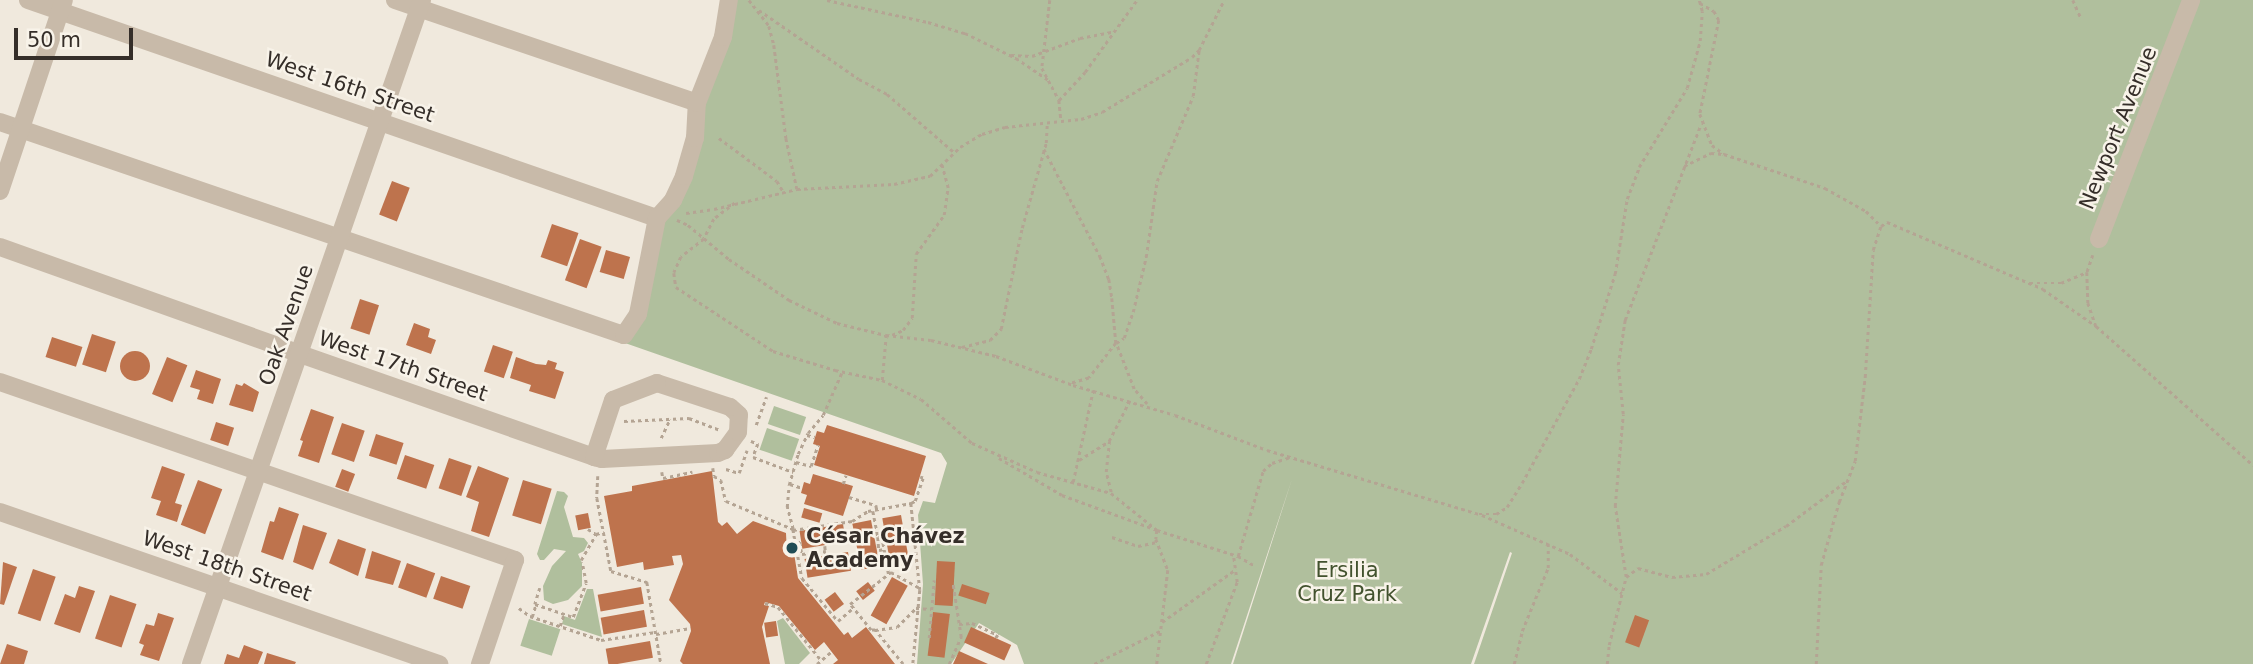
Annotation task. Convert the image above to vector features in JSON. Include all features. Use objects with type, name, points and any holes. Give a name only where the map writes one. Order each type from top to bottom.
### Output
[{"type":"street","name":"West 16th Street","points":[[28,0],[62,5],[657,219]]},
{"type":"street","points":[[395,0],[421,4],[697,103]]},
{"type":"street","points":[[0,122],[339,240],[624,335],[638,314],[657,219],[673,200],[684,176],[695,138],[697,103],[723,37],[729,0]]},
{"type":"street","name":"Newport Avenue","points":[[2098,239],[2191,0]]},
{"type":"street","name":"Oak Avenue","points":[[191,664],[421,4]]},
{"type":"street","points":[[0,191],[62,5]]},
{"type":"street","name":"West 17th Street","points":[[0,247],[598,458]]},
{"type":"street","points":[[0,382],[515,560],[480,664]]},
{"type":"street","points":[[657,383],[730,407],[739,415],[743,438],[718,453],[598,458],[613,400],[657,383]]},
{"type":"street","name":"West 18th Street","points":[[0,512],[439,664]]},
{"type":"path","points":[[749,0],[759,10],[848,72],[887,94],[955,153]]},
{"type":"path","points":[[827,0],[965,33],[1009,55],[1050,81]]},
{"type":"path","points":[[1050,0],[1042,68],[1059,100],[1061,120]]},
{"type":"path","points":[[1059,100],[1085,72],[1137,0]]},
{"type":"path","points":[[1070,384],[1089,378],[1116,343],[1124,338],[1146,257],[1157,181],[1193,96],[1199,50],[1224,0]]},
{"type":"path","points":[[2073,0],[2081,18]]},
{"type":"path","points":[[1607,664],[1626,577],[1615,506],[1623,414],[1618,365],[1621,342],[1625,320],[1702,122],[1702,94],[1719,20],[1714,11],[1700,1]]},
{"type":"path","points":[[1479,514],[1496,514],[1507,508],[1579,379],[1615,274],[1627,199],[1639,167],[1688,88],[1700,41],[1700,1]]},
{"type":"path","points":[[759,10],[769,26],[774,45],[786,138],[797,189]]},
{"type":"path","points":[[1009,55],[1032,56],[1080,38],[1112,32]]},
{"type":"path","points":[[1199,50],[1180,66],[1102,112],[1081,119],[1005,127],[982,134],[955,153],[930,176],[894,184],[783,191],[713,209],[679,213],[672,218],[688,225],[789,300],[837,323],[996,356],[1070,384],[1149,406],[1290,457],[1479,514],[1548,543],[1592,568],[1622,593]]},
{"type":"path","points":[[1702,122],[1712,145],[1724,154]]},
{"type":"path","points":[[960,347],[990,340],[1000,329],[1021,228],[1044,149],[1047,123]]},
{"type":"path","points":[[719,138],[777,181],[783,191]]},
{"type":"path","points":[[1044,149],[1110,279],[1116,343],[1133,389],[1149,406]]},
{"type":"path","points":[[1684,166],[1711,153],[1724,154],[1825,188],[1866,211],[1881,226]]},
{"type":"path","points":[[888,335],[903,330],[912,318],[916,254],[943,215],[947,204],[948,188],[942,166]]},
{"type":"path","points":[[735,203],[714,219],[704,239],[681,257],[674,273],[676,287],[773,351],[842,372],[882,380],[921,399],[948,425],[1062,495],[1238,556],[1255,566]]},
{"type":"path","points":[[1816,664],[1821,565],[1855,461],[1873,250],[1881,226],[1886,222],[2029,282],[2096,326],[2253,465]]},
{"type":"path","points":[[2096,326],[2088,303],[2087,272],[2098,239]]},
{"type":"path","points":[[2029,282],[2061,283],[2087,272]]},
{"type":"path","points":[[882,380],[888,335]]},
{"type":"path","points":[[842,372],[823,415],[807,435],[793,472],[787,507],[802,578],[838,621],[853,608]]},
{"type":"path","points":[[1073,482],[1093,390]]},
{"type":"path","points":[[743,438],[766,397]]},
{"type":"path","points":[[1111,494],[1106,472],[1109,441],[1130,400]]},
{"type":"path","points":[[617,421],[689,418],[758,444],[753,457],[793,472]]},
{"type":"path","points":[[807,435],[815,437]]},
{"type":"path","points":[[1078,460],[1109,441]]},
{"type":"path","points":[[796,462],[811,466],[818,445]]},
{"type":"path","points":[[990,452],[1037,472],[1111,494],[1157,530]]},
{"type":"path","points":[[1238,556],[1263,471],[1272,463],[1290,457]]},
{"type":"path","points":[[598,458],[597,498],[611,572],[647,582],[661,664]]},
{"type":"path","points":[[713,468],[714,476],[722,481],[726,501],[793,530],[852,521],[875,510],[911,503],[915,501],[923,478],[920,477]]},
{"type":"path","points":[[843,484],[846,475]]},
{"type":"path","points":[[1626,577],[1638,568],[1672,577],[1706,574],[1786,526],[1847,480]]},
{"type":"path","points":[[790,484],[802,488]]},
{"type":"path","points":[[849,497],[876,505],[878,537],[882,536],[889,574]]},
{"type":"path","points":[[911,503],[920,589],[913,664]]},
{"type":"path","points":[[588,529],[596,534],[604,532]]},
{"type":"path","points":[[1157,530],[1157,542],[1168,570],[1157,664]]},
{"type":"path","points":[[536,604],[573,617],[586,583],[582,561],[596,534]]},
{"type":"path","points":[[1112,537],[1138,546],[1157,542]]},
{"type":"path","points":[[797,542],[800,542],[802,554],[826,554],[825,546]]},
{"type":"path","points":[[1514,664],[1522,631],[1546,576],[1548,543]]},
{"type":"path","points":[[1206,664],[1237,582],[1233,555]]},
{"type":"path","points":[[1161,623],[1236,569]]},
{"type":"path","points":[[920,589],[891,572],[850,604],[871,630],[897,627],[918,608],[932,609]]},
{"type":"path","points":[[929,638],[934,580]]},
{"type":"path","points":[[949,664],[961,638],[953,585]]},
{"type":"path","points":[[532,617],[540,588]]},
{"type":"path","points":[[765,603],[778,607],[821,660]]},
{"type":"path","points":[[519,608],[532,617],[601,640],[690,628]]},
{"type":"path","points":[[560,626],[564,614]]},
{"type":"path","points":[[959,624],[972,623],[998,635],[996,638]]},
{"type":"path","points":[[875,630],[903,664]]},
{"type":"path","points":[[1094,664],[1160,631]]},
{"type":"path","points":[[817,664],[831,652]]},
{"type":"green space","name":"Ersilia Cruz Park","points":[[733,0],[2253,0],[2253,664],[1474,664],[1512,553],[1510,552],[1471,664],[1233,664],[1292,479],[1231,664],[1024,664],[1017,645],[979,623],[951,664],[917,664],[923,584],[918,515],[923,501],[935,503],[947,463],[941,453],[625,343]]},
{"type":"green space","points":[[774,406],[806,417],[800,435],[768,424]]},
{"type":"green space","points":[[767,428],[799,439],[792,461],[760,450]]},
{"type":"green space","points":[[557,491],[568,496],[564,507],[573,537],[584,538],[588,543],[584,551],[578,554],[582,563],[582,586],[568,600],[553,604],[544,600],[543,586],[552,566],[566,551],[554,549],[544,560],[540,560],[537,554]]},
{"type":"green space","points":[[587,589],[593,589],[602,637],[562,624],[564,616],[575,620]]},
{"type":"green space","points":[[783,618],[810,653],[799,664],[785,664],[777,621]]},
{"type":"green space","points":[[529,619],[560,629],[552,656],[520,646]]},
{"type":"building","points":[[392,181],[410,188],[397,221],[379,215]]},
{"type":"building","points":[[552,224],[578,233],[567,266],[541,257]]},
{"type":"building","points":[[580,239],[602,247],[587,288],[565,280]]},
{"type":"building","points":[[606,250],[630,257],[624,279],[600,272]]},
{"type":"building","points":[[360,299],[379,305],[369,335],[350,328]]},
{"type":"building","points":[[414,323],[430,329],[428,337],[436,340],[431,354],[406,345]]},
{"type":"building","points":[[92,334],[116,342],[106,372],[82,364]]},
{"type":"building","points":[[52,337],[82,347],[76,367],[46,357]]},
{"type":"building","points":[[493,345],[513,352],[504,378],[484,371]]},
{"type":"building","points":[[135,351],[146,355],[150,366],[146,377],[135,381],[124,377],[120,366],[124,355]]},
{"type":"building","points":[[167,357],[187,365],[172,402],[152,394]]},
{"type":"building","points":[[516,357],[536,364],[546,365],[548,360],[557,363],[555,369],[564,372],[555,399],[529,391],[531,385],[510,378]]},
{"type":"building","points":[[196,370],[221,379],[213,404],[197,399],[200,390],[190,387]]},
{"type":"building","points":[[244,383],[259,392],[253,412],[229,405],[236,384],[242,386]]},
{"type":"building","points":[[311,409],[334,417],[319,463],[298,456],[303,441],[300,440]]},
{"type":"building","points":[[216,422],[234,428],[228,446],[210,440]]},
{"type":"building","points":[[342,423],[365,431],[354,462],[331,454]]},
{"type":"building","points":[[827,425],[926,456],[914,496],[814,465],[820,446],[813,444],[817,431],[824,433]]},
{"type":"building","points":[[376,434],[404,443],[396,465],[369,456]]},
{"type":"building","points":[[405,455],[434,465],[426,489],[397,479]]},
{"type":"building","points":[[449,458],[472,466],[461,496],[439,488]]},
{"type":"building","points":[[162,466],[185,474],[175,503],[182,505],[177,522],[156,515],[161,501],[151,498]]},
{"type":"building","points":[[478,466],[509,478],[489,537],[471,531],[479,502],[466,497]]},
{"type":"building","points":[[342,469],[355,474],[348,492],[335,487]]},
{"type":"building","name":"César Chávez Academy","points":[[712,471],[718,522],[722,526],[727,522],[737,534],[753,521],[786,533],[787,555],[794,553],[798,578],[844,635],[848,632],[852,638],[866,627],[895,664],[833,664],[838,660],[824,642],[815,650],[779,606],[765,602],[764,605],[769,606],[762,627],[770,664],[683,664],[680,661],[691,631],[690,624],[669,600],[683,564],[681,555],[672,556],[674,565],[644,570],[643,562],[617,567],[604,496],[632,491],[632,486]]},
{"type":"building","points":[[813,474],[853,486],[843,516],[804,504],[807,495],[801,493],[804,482],[810,484]]},
{"type":"building","points":[[198,480],[222,489],[205,534],[181,525]]},
{"type":"building","points":[[523,480],[552,489],[541,524],[512,515]]},
{"type":"building","points":[[279,507],[299,514],[283,560],[261,552],[270,521],[274,522]]},
{"type":"building","points":[[804,508],[822,513],[820,523],[801,518]]},
{"type":"building","points":[[588,513],[591,528],[578,530],[575,515]]},
{"type":"building","points":[[901,515],[909,561],[890,565],[882,518]]},
{"type":"building","points":[[871,520],[880,566],[861,570],[852,524]]},
{"type":"building","points":[[843,524],[846,542],[802,549],[800,531]]},
{"type":"building","points":[[303,525],[327,533],[313,570],[293,562]]},
{"type":"building","points":[[338,539],[366,549],[358,576],[329,563]]},
{"type":"building","points":[[372,551],[401,561],[393,585],[365,578]]},
{"type":"building","points":[[848,552],[851,571],[808,578],[805,559]]},
{"type":"building","points":[[937,561],[955,562],[953,606],[935,605]]},
{"type":"building","points":[[3,562],[17,567],[4,605],[0,604]]},
{"type":"building","points":[[407,563],[435,573],[426,598],[398,587]]},
{"type":"building","points":[[33,569],[56,577],[40,621],[18,613]]},
{"type":"building","points":[[441,576],[470,586],[462,609],[433,599]]},
{"type":"building","points":[[892,577],[908,586],[886,624],[871,615]]},
{"type":"building","points":[[868,582],[875,591],[863,600],[856,591]]},
{"type":"building","points":[[962,584],[990,593],[986,604],[958,595]]},
{"type":"building","points":[[79,586],[95,591],[80,633],[54,624],[65,594],[75,598]]},
{"type":"building","points":[[641,587],[644,604],[601,611],[598,595]]},
{"type":"building","points":[[835,592],[844,604],[834,612],[825,600]]},
{"type":"building","points":[[110,595],[136,604],[121,648],[95,638]]},
{"type":"building","points":[[644,610],[647,627],[604,634],[601,618]]},
{"type":"building","points":[[933,612],[950,614],[945,658],[928,656]]},
{"type":"building","points":[[158,613],[174,618],[159,661],[140,655],[144,645],[139,643],[146,624],[154,626]]},
{"type":"building","points":[[1635,615],[1649,620],[1639,647],[1625,642]]},
{"type":"building","points":[[776,621],[778,636],[766,638],[764,623]]},
{"type":"building","points":[[971,627],[1011,645],[1004,660],[964,643]]},
{"type":"building","points":[[650,641],[653,658],[608,664],[606,649]]},
{"type":"building","points":[[7,644],[28,651],[24,664],[0,664]]},
{"type":"building","points":[[244,645],[263,652],[258,664],[224,664],[227,654],[239,658]]},
{"type":"building","points":[[959,651],[988,664],[953,664]]},
{"type":"building","points":[[267,653],[296,662],[264,664]]},
{"type":"place","name":"César Chávez Academy","points":[[792,548]]}]
